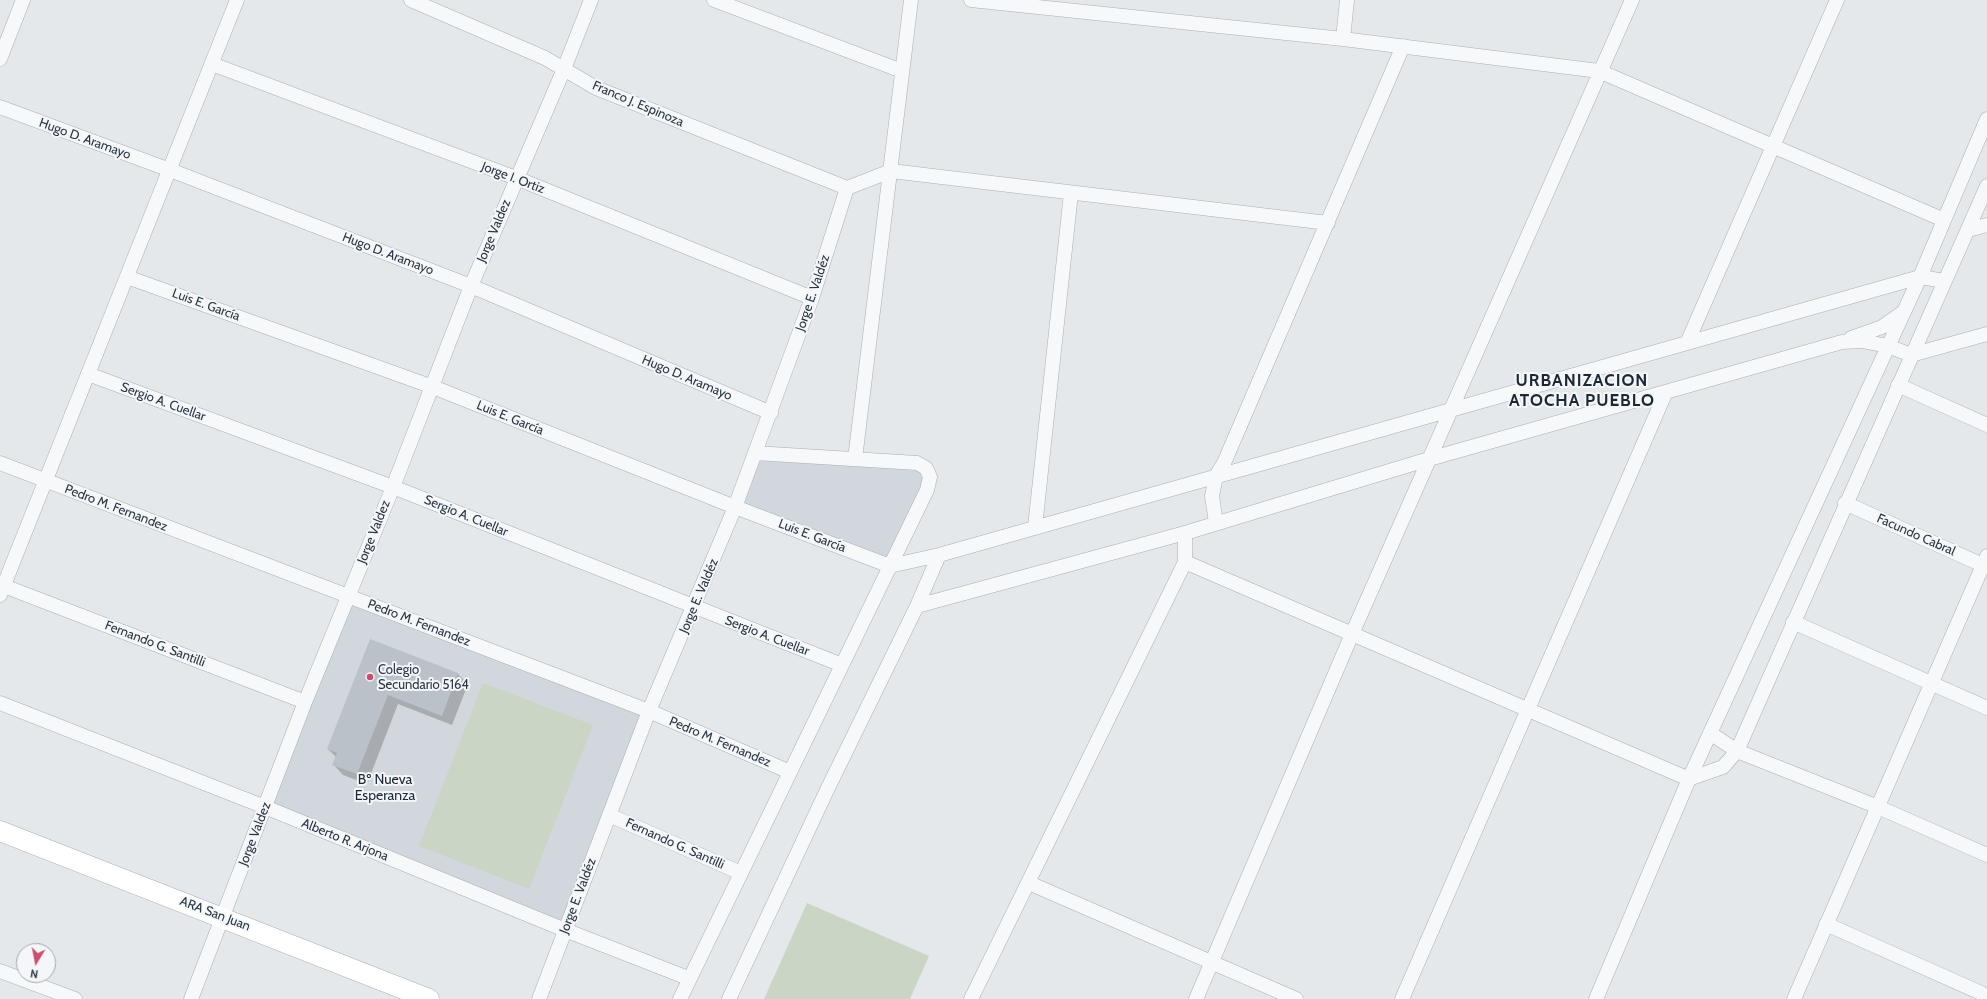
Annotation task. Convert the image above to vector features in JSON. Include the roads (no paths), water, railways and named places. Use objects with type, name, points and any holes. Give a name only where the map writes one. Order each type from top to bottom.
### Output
[{"type":"street","points":[[0,59],[23,0]]},
{"type":"street","points":[[2,590],[238,0]]},
{"type":"street","name":"Franco J. Espinoza","points":[[411,0],[545,58],[596,88],[847,188]]},
{"type":"street","name":"Jorge Valdez","points":[[191,999],[305,702],[433,387],[471,286],[564,68],[591,0]]},
{"type":"street","points":[[714,0],[902,71]]},
{"type":"street","points":[[855,458],[911,0]]},
{"type":"street","points":[[971,0],[1343,39],[1599,71],[1944,220]]},
{"type":"street","points":[[1343,39],[1347,0]]},
{"type":"street","points":[[1196,999],[1352,634],[1599,71],[1632,0]]},
{"type":"street","points":[[1687,343],[1837,0]]},
{"type":"street","points":[[1216,523],[1212,496],[1216,476],[1224,463],[1403,46]]},
{"type":"street","name":"Jorge I. Ortiz","points":[[212,64],[516,178],[812,298]]},
{"type":"street","name":"Hugo D. Aramayo","points":[[0,107],[170,170],[471,286],[771,413]]},
{"type":"street","points":[[1596,999],[1689,779],[1920,277],[1987,119]]},
{"type":"street","points":[[847,188],[890,171],[1328,223]]},
{"type":"street","points":[[1185,562],[1689,779],[1723,767],[1736,750],[1987,186]]},
{"type":"street","name":"Jorge E. Valdéz","points":[[539,999],[649,711],[694,608],[771,413],[812,298],[847,188]]},
{"type":"street","points":[[1035,527],[1071,193]]},
{"type":"street","points":[[1968,230],[1987,225]]},
{"type":"street","name":"Luis E. García","points":[[127,276],[433,387],[735,507],[890,566]]},
{"type":"street","points":[[890,566],[939,555],[1920,277],[1945,281]]},
{"type":"street","points":[[917,606],[1185,532],[1429,459],[1665,394],[1842,342],[1882,327],[1904,312]]},
{"type":"street","points":[[1842,342],[1862,341],[1888,346],[1911,355],[1987,334]]},
{"type":"street","name":"Sergio A. Cuellar","points":[[88,374],[393,487],[694,608],[842,665]]},
{"type":"street","points":[[1898,384],[1987,425]]},
{"type":"street","points":[[1402,999],[1665,394]]},
{"type":"street","points":[[680,999],[688,978],[741,873],[927,490],[930,477],[926,468],[917,463],[755,453]]},
{"type":"street","name":"Pedro M. Fernandez","points":[[0,463],[649,711],[790,772]]},
{"type":"street","name":"Facundo Cabral","points":[[1845,503],[1986,563]]},
{"type":"street","points":[[972,999],[1185,562],[1185,532]]},
{"type":"street","points":[[729,999],[823,798],[917,606],[939,555]]},
{"type":"street","points":[[1794,999],[1986,563]]},
{"type":"street","name":"Fernando G. Santilli","points":[[2,590],[305,702]]},
{"type":"street","points":[[1793,622],[1987,708]]},
{"type":"street","name":"Alberto R. Arjona","points":[[0,703],[265,807],[565,930],[688,978]]},
{"type":"street","points":[[1710,733],[1736,750],[1878,807],[1987,855]]},
{"type":"street","name":"Fernando G. Santilli","points":[[609,815],[741,873]]},
{"type":"street","name":"ARA San Juan","points":[[0,831],[429,999]]},
{"type":"street","points":[[1029,883],[1296,999]]},
{"type":"street","points":[[1826,924],[1987,997]]},
{"type":"street","points":[[0,971],[75,999]]},
{"type":"place","name":"Colegio Secundario 5164","points":[[370,677]]},
{"type":"district","name":"URBANIZACION ATOCHA PUEBLO","points":[[1582,391]]},
{"type":"district","name":"Bº Nueva Esperanza","points":[[385,788]]}]
